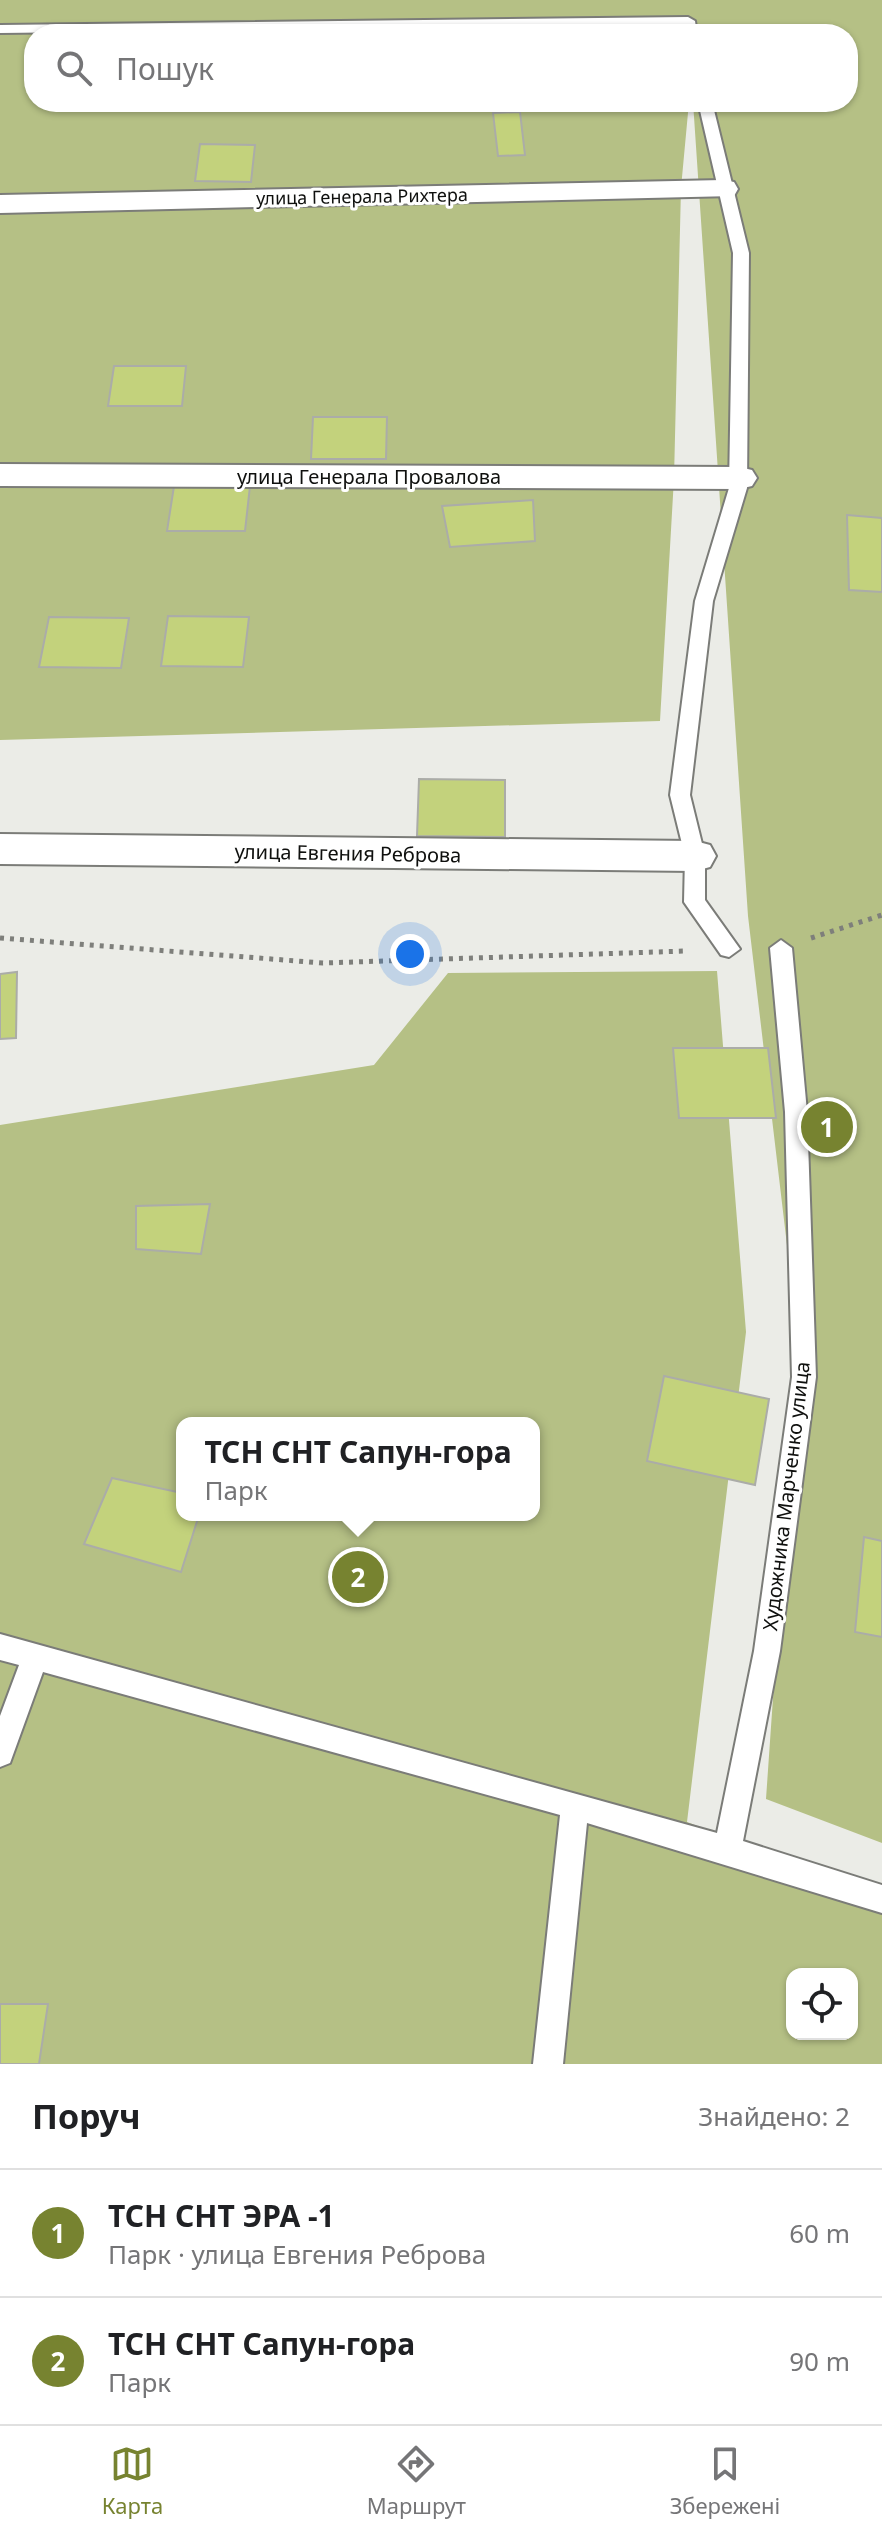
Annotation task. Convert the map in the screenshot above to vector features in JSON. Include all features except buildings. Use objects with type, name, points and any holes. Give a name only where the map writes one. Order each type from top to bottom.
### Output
[{"type":"street","name":"улица Генерала Рихтера","points":[[0,204],[723,189]]},
{"type":"street","name":"улица Генерала Провалова","points":[[0,475],[739,478]]},
{"type":"street","name":"улица Евгения Реброва","points":[[0,849],[695,856]]},
{"type":"lane","points":[[430,24],[688,21],[688,24]]},
{"type":"lane","points":[[0,29],[24,29]]},
{"type":"lane","points":[[707,112],[723,189],[741,253],[739,478],[704,601],[688,707],[680,795],[695,856],[694,902],[729,949]]},
{"type":"lane","name":"Художника Марченко улица","points":[[728,1848],[767,1651],[804,1377],[797,1127],[781,948]]},
{"type":"lane","points":[[0,1647],[728,1848],[882,1899]]},
{"type":"lane","points":[[0,1753],[35,1657]]},
{"type":"lane","points":[[548,2064],[575,1805]]},
{"type":"path","points":[[781,948],[882,915]]},
{"type":"path","points":[[0,938],[323,963],[729,949]]},
{"type":"green space","points":[[0,0],[882,0],[882,1843],[766,1799],[798,1338],[748,916],[694,112],[858,112],[858,24],[24,24],[24,112],[688,112],[681,188],[674,478],[660,721],[0,740]]},
{"type":"green space","points":[[717,971],[746,1332],[687,1822],[882,1897],[882,2064],[0,2064],[0,1125],[374,1065],[448,973]]},
{"type":"place","name":"ТСН СНТ ЭРА -1","points":[[827,1127]]},
{"type":"place","name":"ТСН СНТ Сапун-гора","points":[[358,1577]]}]
